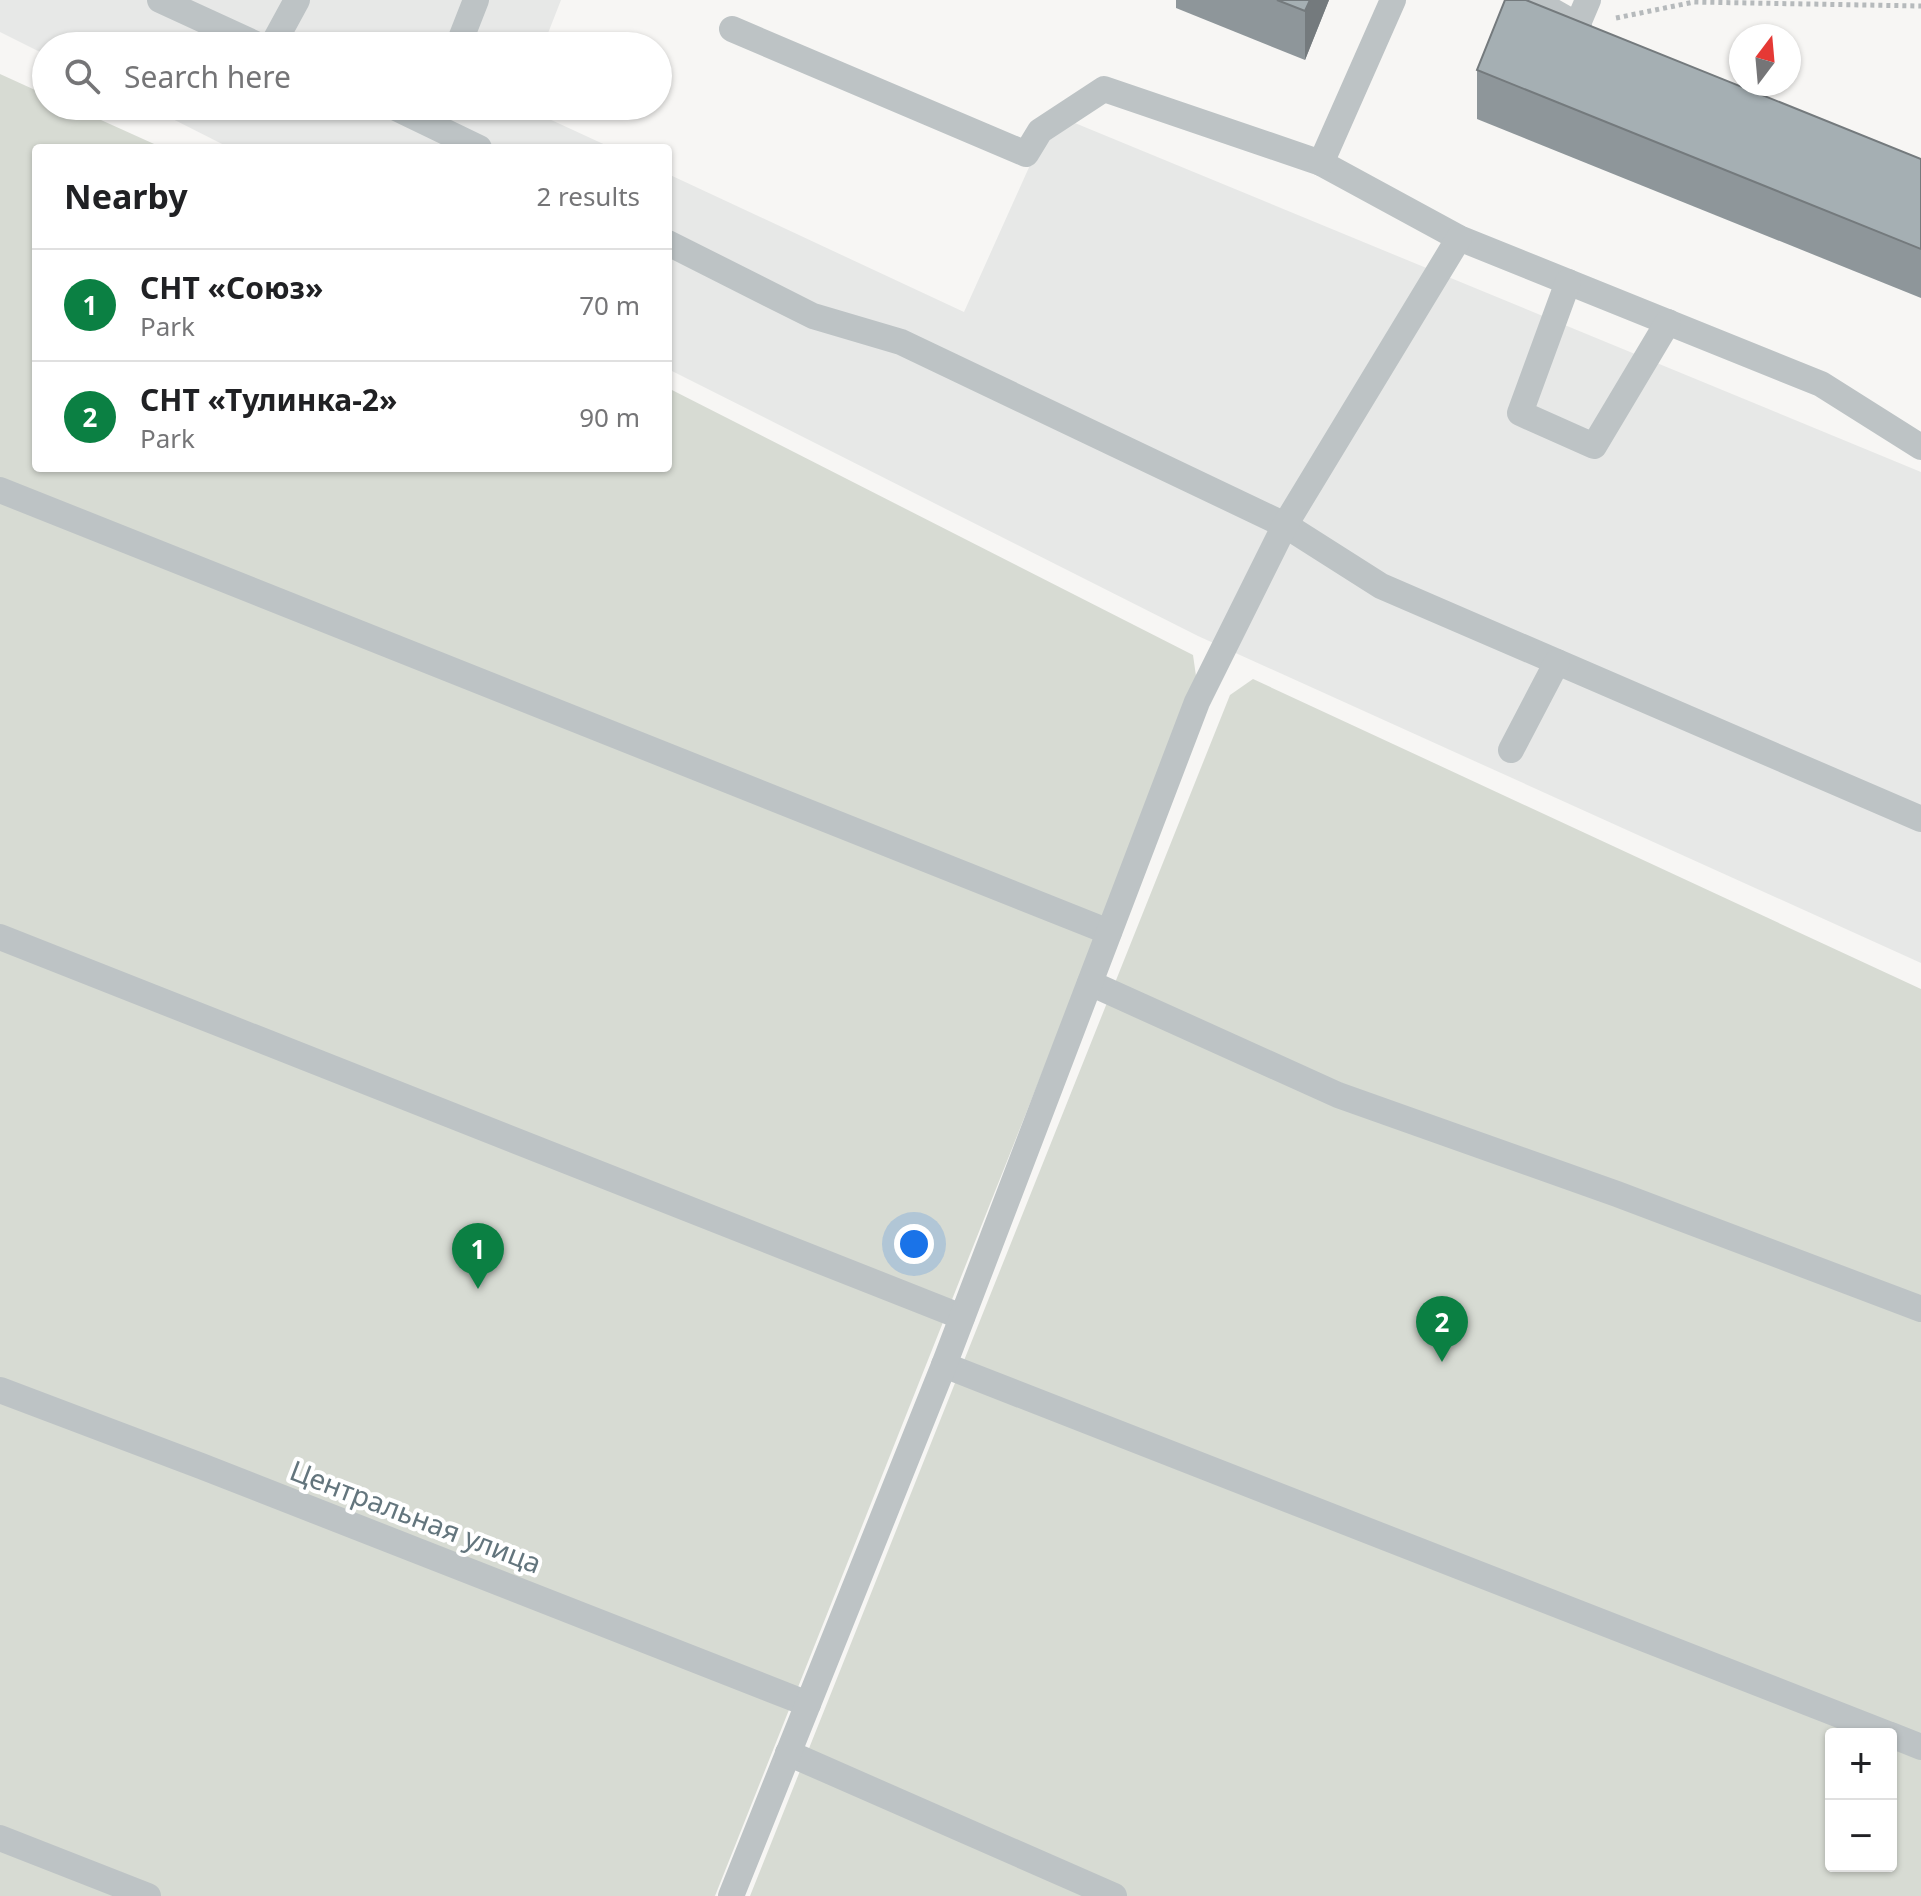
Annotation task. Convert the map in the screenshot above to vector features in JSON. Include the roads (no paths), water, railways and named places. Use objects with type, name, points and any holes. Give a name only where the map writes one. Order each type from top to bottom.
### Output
[{"type":"lane","points":[[160,0],[230,32]]},
{"type":"lane","points":[[280,32],[297,0]]},
{"type":"lane","points":[[463,32],[476,0]]},
{"type":"lane","points":[[1321,163],[1393,0]]},
{"type":"lane","points":[[1533,0],[1577,26],[1606,37]]},
{"type":"lane","points":[[1577,26],[1588,0]]},
{"type":"lane","points":[[732,29],[1026,154],[1040,131],[1104,89],[1321,163],[1459,238],[1821,384],[1921,447]]},
{"type":"lane","points":[[440,120],[473,144]]},
{"type":"lane","points":[[731,1896],[944,1365],[1197,702],[1285,525],[1459,238]]},
{"type":"lane","points":[[672,245],[813,316],[901,342],[1285,525],[1381,586],[1921,819]]},
{"type":"lane","points":[[1568,282],[1520,413],[1594,446],[1668,322]]},
{"type":"lane","points":[[0,490],[1109,932]]},
{"type":"lane","points":[[1511,750],[1557,662]]},
{"type":"lane","points":[[0,937],[962,1317]]},
{"type":"lane","points":[[1090,983],[1338,1095],[1617,1194],[1921,1309]]},
{"type":"lane","points":[[944,1365],[1875,1728]]},
{"type":"lane","name":"Центральная улица","points":[[0,1390],[808,1704]]},
{"type":"lane","points":[[1897,1737],[1921,1747]]},
{"type":"lane","points":[[788,1753],[1114,1896]]},
{"type":"lane","points":[[0,1838],[148,1896]]},
{"type":"place","name":"СНТ «Союз»","points":[[478,1289]]},
{"type":"place","name":"СНТ «Тулинка-2»","points":[[1442,1362]]}]
